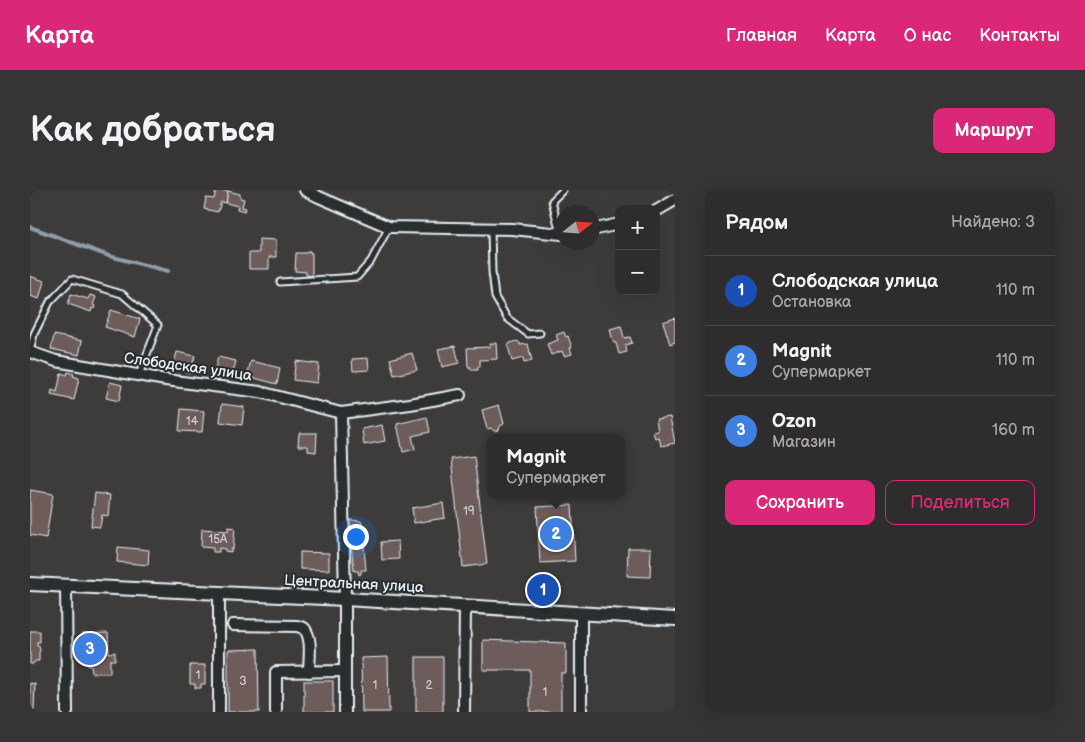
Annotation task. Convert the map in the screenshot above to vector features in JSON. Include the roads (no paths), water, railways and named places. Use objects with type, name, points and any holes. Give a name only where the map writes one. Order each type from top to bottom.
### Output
[{"type":"street","points":[[305,190],[319,198],[389,227],[512,229],[555,233]]},
{"type":"street","points":[[660,209],[675,200]]},
{"type":"street","points":[[600,228],[615,225]]},
{"type":"street","name":"Слободская улица","points":[[30,352],[56,361],[166,380],[260,392],[341,413],[460,395]]},
{"type":"street","points":[[341,413],[345,599],[345,712]]},
{"type":"street","name":"Центральная улица","points":[[30,584],[345,599],[675,619]]},
{"type":"street","points":[[66,586],[67,712]]},
{"type":"street","points":[[219,593],[220,712]]},
{"type":"street","points":[[464,712],[465,606]]},
{"type":"street","points":[[581,614],[582,712]]},
{"type":"street","points":[[233,625],[297,626],[304,628],[308,635],[309,672]]},
{"type":"street","points":[[276,712],[276,672],[345,671]]},
{"type":"lane","points":[[555,212],[552,201],[563,190]]},
{"type":"lane","points":[[280,282],[357,277],[371,261],[389,227]]},
{"type":"lane","points":[[491,229],[492,272],[495,297],[507,318],[528,334],[540,333]]},
{"type":"lane","points":[[30,352],[34,334],[50,302],[72,279],[122,294],[158,325],[139,375]]},
{"type":"waterway","points":[[30,227],[109,256],[168,271]]},
{"type":"place","name":"Magnit","points":[[556,534]]},
{"type":"place","name":"Слободская улица","points":[[543,590]]},
{"type":"place","name":"Ozon","points":[[90,649]]}]
